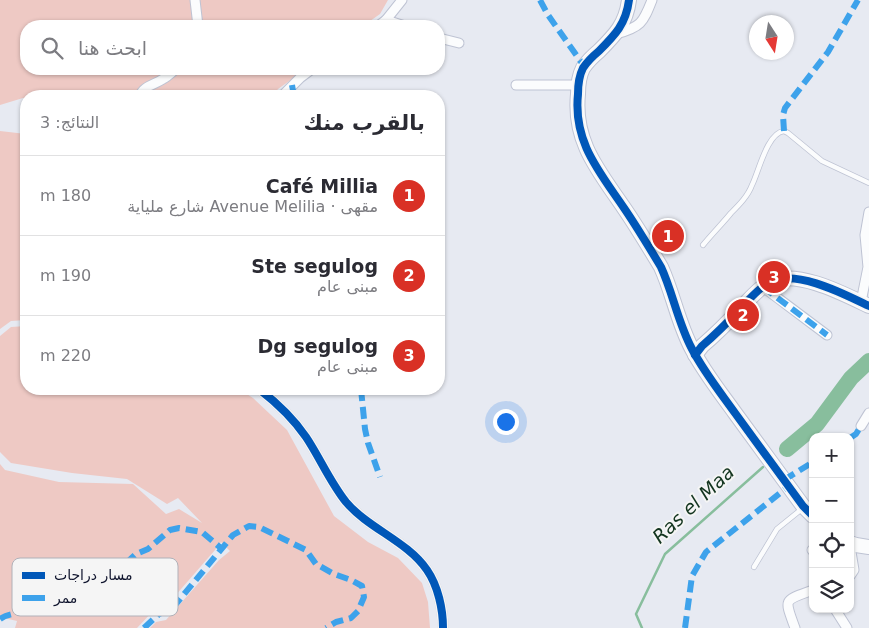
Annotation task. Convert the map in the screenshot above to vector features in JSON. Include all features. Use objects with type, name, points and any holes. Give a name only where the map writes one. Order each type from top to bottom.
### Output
[{"type":"street","points":[[195,0],[197,20]]},
{"type":"street","points":[[386,20],[402,0]]},
{"type":"street","points":[[629,0],[624,21],[616,34],[584,66],[581,75],[578,85],[577,113],[579,130],[584,145],[661,267],[695,355],[717,388],[809,512]]},
{"type":"street","points":[[616,34],[640,24],[645,18],[652,0]]},
{"type":"street","points":[[445,40],[459,43]]},
{"type":"street","points":[[143,90],[168,75]]},
{"type":"street","points":[[288,90],[304,75]]},
{"type":"street","points":[[516,86],[578,85]]},
{"type":"street","points":[[695,355],[763,287],[778,279],[802,279],[865,304],[868,267],[865,235],[869,212]]},
{"type":"street","points":[[763,287],[827,335]]},
{"type":"street","points":[[267,395],[291,417],[307,438],[346,503],[363,518],[412,553],[428,570],[436,586],[441,604],[444,628]]},
{"type":"street","points":[[861,426],[869,413]]},
{"type":"street","points":[[854,545],[869,547]]},
{"type":"street","points":[[795,628],[788,608],[788,602],[790,599],[809,591]]},
{"type":"street","points":[[837,613],[846,628]]},
{"type":"lane","points":[[703,245],[744,200],[752,187],[759,165],[769,144],[780,131],[788,133],[822,161],[869,183]]},
{"type":"lane","points":[[754,567],[776,529],[809,512]]},
{"type":"shaded area","points":[[0,0],[388,0],[380,14],[372,20],[20,20],[20,75],[298,75],[277,90],[20,90],[20,99],[0,105]]},
{"type":"shaded area","points":[[0,131],[20,133],[20,320],[11,321],[0,329]]},
{"type":"shaded area","points":[[20,326],[20,395],[248,395],[253,398],[287,430],[334,516],[368,542],[398,558],[422,583],[428,602],[430,628],[150,628],[156,622],[166,620],[170,616],[178,616],[178,606],[219,560],[230,551],[221,542],[178,593],[178,558],[12,558],[12,616],[148,616],[137,628],[15,628],[17,621],[0,617],[0,464],[5,470],[59,482],[133,484],[166,514],[179,509],[202,523],[178,498],[167,504],[127,479],[72,473],[11,463],[0,452],[0,336],[11,327]]},
{"type":"waterway","name":"Ras el Maa","points":[[787,449],[817,424],[851,378],[869,361]]},
{"type":"waterway","name":"Ras el Maa","points":[[642,628],[636,614],[665,554],[763,467]]},
{"type":"marked path","points":[[540,0],[548,15],[584,66]]},
{"type":"marked path","points":[[784,131],[783,115],[785,108],[828,52],[858,0]]},
{"type":"marked path","points":[[292,85],[293,90]]},
{"type":"marked path","points":[[763,287],[827,335]]},
{"type":"marked path","points":[[362,395],[368,443],[380,477]]},
{"type":"marked path","points":[[854,435],[861,426]]},
{"type":"marked path","points":[[784,480],[809,464]]},
{"type":"marked path","points":[[685,628],[692,576],[706,552],[789,486]]},
{"type":"marked path","points":[[178,602],[233,535],[249,526],[259,527],[306,550],[316,564],[362,586],[364,597],[358,611],[351,618],[336,622],[326,628]]},
{"type":"marked path","points":[[132,558],[148,549],[170,530],[179,528],[202,532],[222,549]]},
{"type":"marked path","points":[[0,619],[12,614]]},
{"type":"marked path","points":[[144,628],[157,616]]},
{"type":"cycle path","points":[[629,0],[628,8],[619,28],[586,64],[581,74],[578,87],[578,111],[584,141],[597,168],[634,222],[661,267],[683,329],[702,366],[809,512]]},
{"type":"cycle path","points":[[695,355],[758,290],[770,282],[781,279],[807,281],[847,295],[869,306]]},
{"type":"cycle path","points":[[266,395],[296,423],[346,502],[366,520],[409,551],[427,570],[439,598],[443,628]]},
{"type":"place","name":"Café Millia","points":[[668,236]]},
{"type":"place","name":"Dg segulog","points":[[774,277]]},
{"type":"place","name":"Ste segulog","points":[[743,315]]}]
